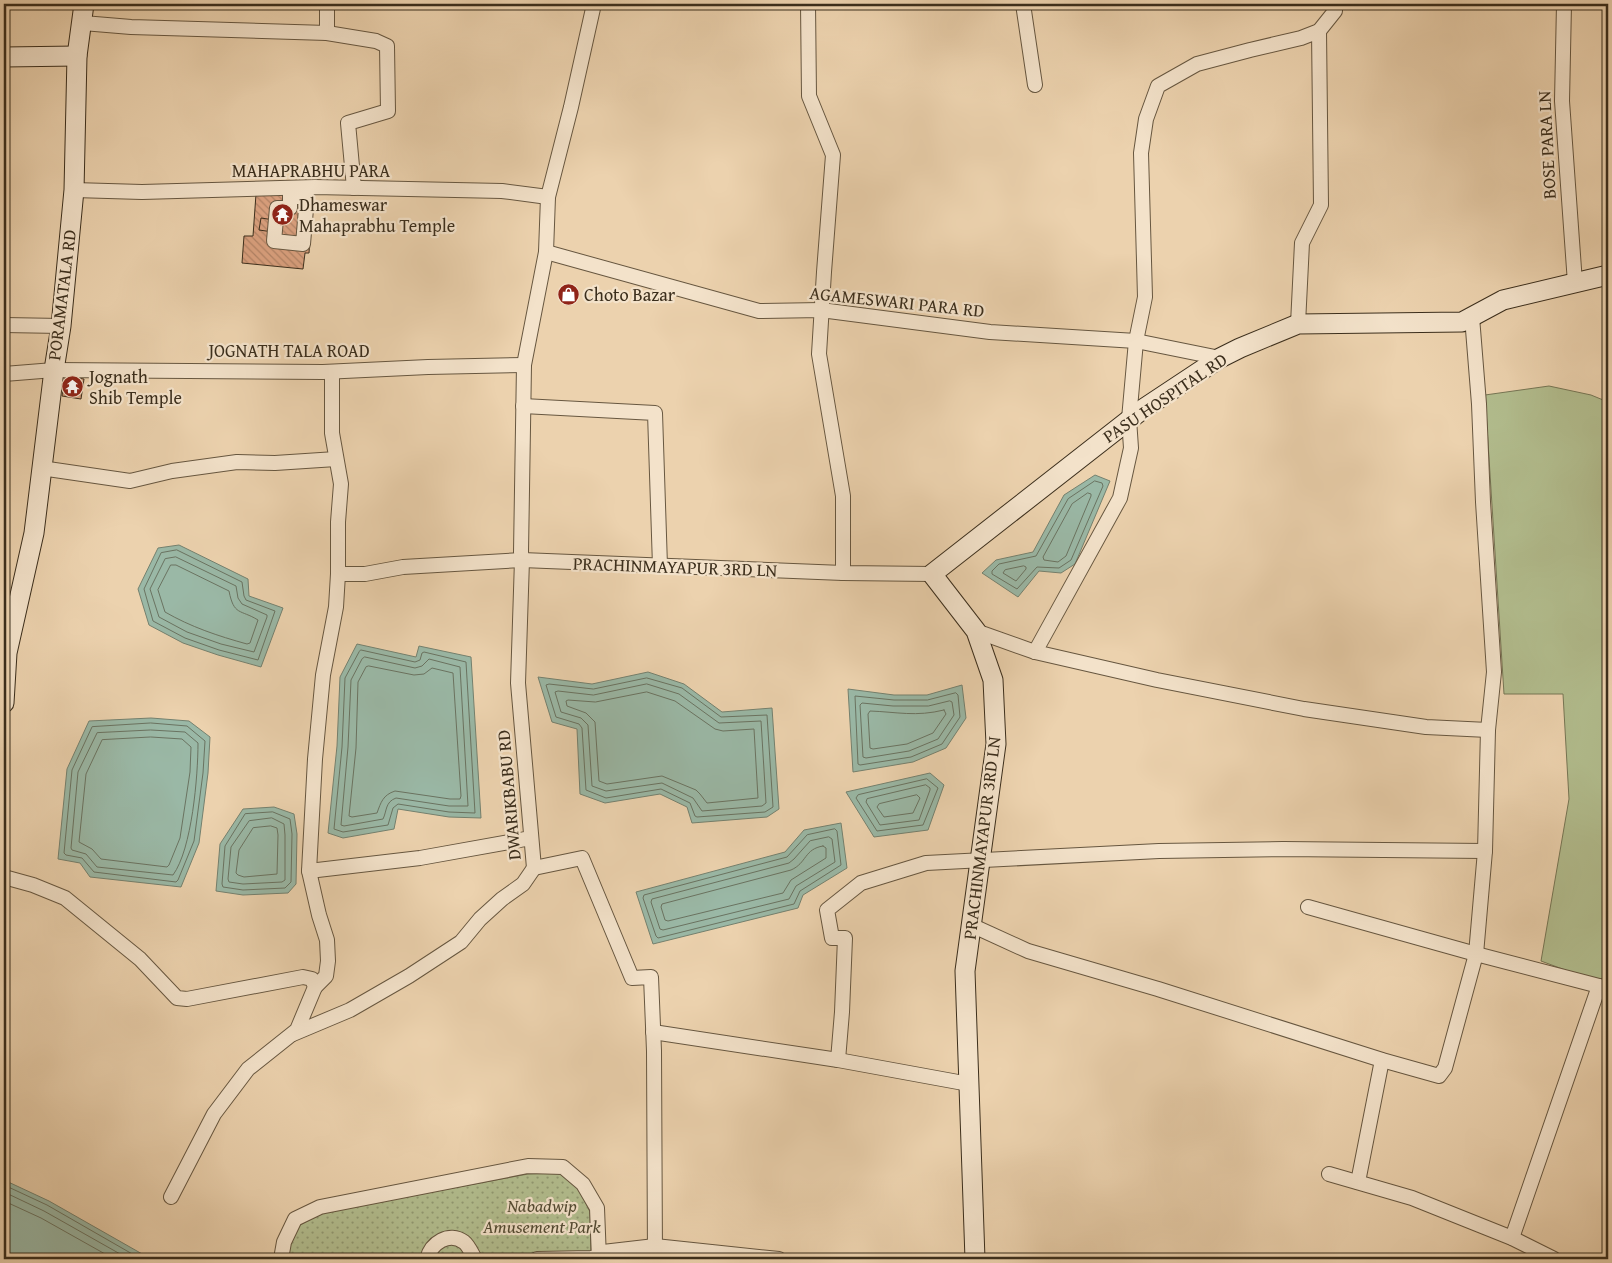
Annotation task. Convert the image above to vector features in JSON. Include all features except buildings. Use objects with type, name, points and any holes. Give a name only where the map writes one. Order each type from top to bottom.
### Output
[{"type":"main road","name":"PORAMATALA RD","points":[[4,703],[7,653],[34,533],[61,326],[74,190],[78,56],[84,4]]},
{"type":"main road","points":[[4,57],[78,56]]},
{"type":"main road","name":"PASU HOSPITAL RD","points":[[932,574],[1143,409],[1220,358],[1298,324],[1462,322],[1503,300],[1608,276]]},
{"type":"main road","name":"PRACHINMAYAPUR 3RD LN","points":[[932,574],[976,631],[993,680],[996,744],[965,971],[975,1259]]},
{"type":"street","points":[[327,4],[328,33]]},
{"type":"street","name":"DWARIKBABU RD","points":[[594,4],[571,107],[548,197],[546,252],[524,365],[518,683],[534,868],[582,858],[632,978],[651,977],[655,1253]]},
{"type":"street","points":[[808,4],[809,96],[834,155],[819,354],[843,496],[843,573]]},
{"type":"street","points":[[1023,4],[1035,85]]},
{"type":"street","points":[[1034,652],[1120,498],[1131,448],[1129,420],[1136,341],[1145,298],[1140,153],[1146,119],[1158,86],[1197,64],[1301,38],[1319,31],[1335,11],[1335,4]]},
{"type":"street","name":"BOSE PARA LN","points":[[1564,4],[1562,101],[1575,283]]},
{"type":"street","points":[[83,23],[160,28],[328,33],[376,41],[387,46],[388,111],[348,123],[354,188]]},
{"type":"street","points":[[1298,324],[1302,243],[1321,205],[1319,31]]},
{"type":"street","name":"MAHAPRABHU PARA","points":[[74,190],[290,193],[354,188],[502,191],[548,197]]},
{"type":"street","name":"AGAMESWARI PARA RD","points":[[546,252],[759,311],[822,310],[990,332],[1136,341],[1220,358]]},
{"type":"street","points":[[971,925],[1028,950],[1439,1076],[1445,1068],[1476,954],[1485,851],[1488,730],[1494,672],[1479,404],[1472,317]]},
{"type":"street","points":[[4,325],[61,326]]},
{"type":"street","name":"JOGNATH TALA ROAD","points":[[4,374],[54,370],[332,372],[524,365]]},
{"type":"street","points":[[171,1198],[214,1114],[248,1069],[297,1030],[315,987],[326,976],[328,961],[327,940],[309,871],[315,759],[323,675],[336,607],[338,574],[338,522],[341,484],[332,433],[332,372]]},
{"type":"street","points":[[523,406],[655,413],[660,566]]},
{"type":"street","points":[[41,468],[130,481],[172,471],[237,462],[275,464],[336,460]]},
{"type":"street","name":"PRACHINMAYAPUR 3RD LN","points":[[338,574],[365,574],[404,567],[521,556],[660,566],[843,573],[932,574]]},
{"type":"street","points":[[976,631],[1034,652],[1157,680],[1304,709],[1426,727],[1488,730]]},
{"type":"street","points":[[309,871],[420,858],[531,838]]},
{"type":"street","points":[[838,1060],[845,938],[832,938],[827,910],[861,883],[926,863],[980,859],[1168,850],[1485,851]]},
{"type":"street","points":[[293,1034],[350,1010],[409,976],[461,942],[480,918],[523,884],[534,868]]},
{"type":"street","points":[[4,877],[33,885],[65,898],[140,960],[177,998],[187,999],[303,977],[312,979],[315,987]]},
{"type":"street","points":[[1308,907],[1604,988],[1512,1238]]},
{"type":"street","points":[[653,1032],[838,1060],[969,1084]]},
{"type":"street","points":[[1358,1182],[1382,1060]]},
{"type":"street","points":[[281,1259],[284,1242],[295,1219],[320,1207],[528,1166],[563,1167],[582,1184],[597,1208],[599,1258]]},
{"type":"street","points":[[1329,1174],[1412,1198],[1512,1238],[1554,1259]]},
{"type":"street","points":[[427,1259],[428,1254],[436,1243],[450,1238],[459,1239],[466,1243],[475,1259]]},
{"type":"street","points":[[599,1258],[603,1252],[780,1259]]},
{"type":"street","points":[[537,1259],[599,1258]]},
{"type":"green space","points":[[1549,386],[1591,395],[1608,402],[1608,986],[1541,961],[1569,799],[1563,694],[1504,694],[1485,395]]},
{"type":"green space","name":"Nabadwip Amusement Park","points":[[559,1173],[579,1189],[590,1212],[591,1259],[287,1259],[290,1243],[300,1225],[324,1212],[528,1174]]},
{"type":"water","points":[[1095,475],[1110,481],[1075,564],[1061,573],[1039,571],[1018,597],[982,573],[996,560],[1033,552],[1064,495]]},
{"type":"water","points":[[179,545],[248,579],[249,596],[283,608],[261,667],[183,643],[149,625],[138,589],[158,548]]},
{"type":"water","points":[[357,644],[416,657],[419,646],[471,657],[481,818],[449,817],[398,809],[394,829],[343,838],[328,833],[337,746],[340,677]]},
{"type":"water","points":[[648,672],[684,684],[722,712],[772,708],[779,809],[767,817],[692,823],[687,807],[660,794],[605,803],[580,794],[577,729],[552,722],[538,677],[592,684]]},
{"type":"water","points":[[962,685],[966,718],[946,748],[913,762],[853,772],[848,689],[894,695],[927,695]]},
{"type":"water","points":[[151,718],[189,721],[210,737],[208,773],[199,843],[181,887],[90,877],[80,863],[58,859],[67,769],[89,721]]},
{"type":"water","points":[[930,773],[944,785],[928,830],[874,837],[846,792]]},
{"type":"water","points":[[274,807],[294,814],[297,834],[296,884],[288,893],[243,895],[216,891],[220,844],[243,809]]},
{"type":"water","points":[[841,823],[847,868],[803,895],[798,908],[653,944],[636,892],[785,852],[804,830]]},
{"type":"water","points":[[4,1180],[49,1201],[151,1259],[4,1259]]},
{"type":"place","name":"Dhameswar Mahaprabhu Temple","points":[[283,215]]},
{"type":"place","name":"Choto Bazar","points":[[568,295]]},
{"type":"place","name":"Jognath Shib Temple","points":[[73,387]]}]
